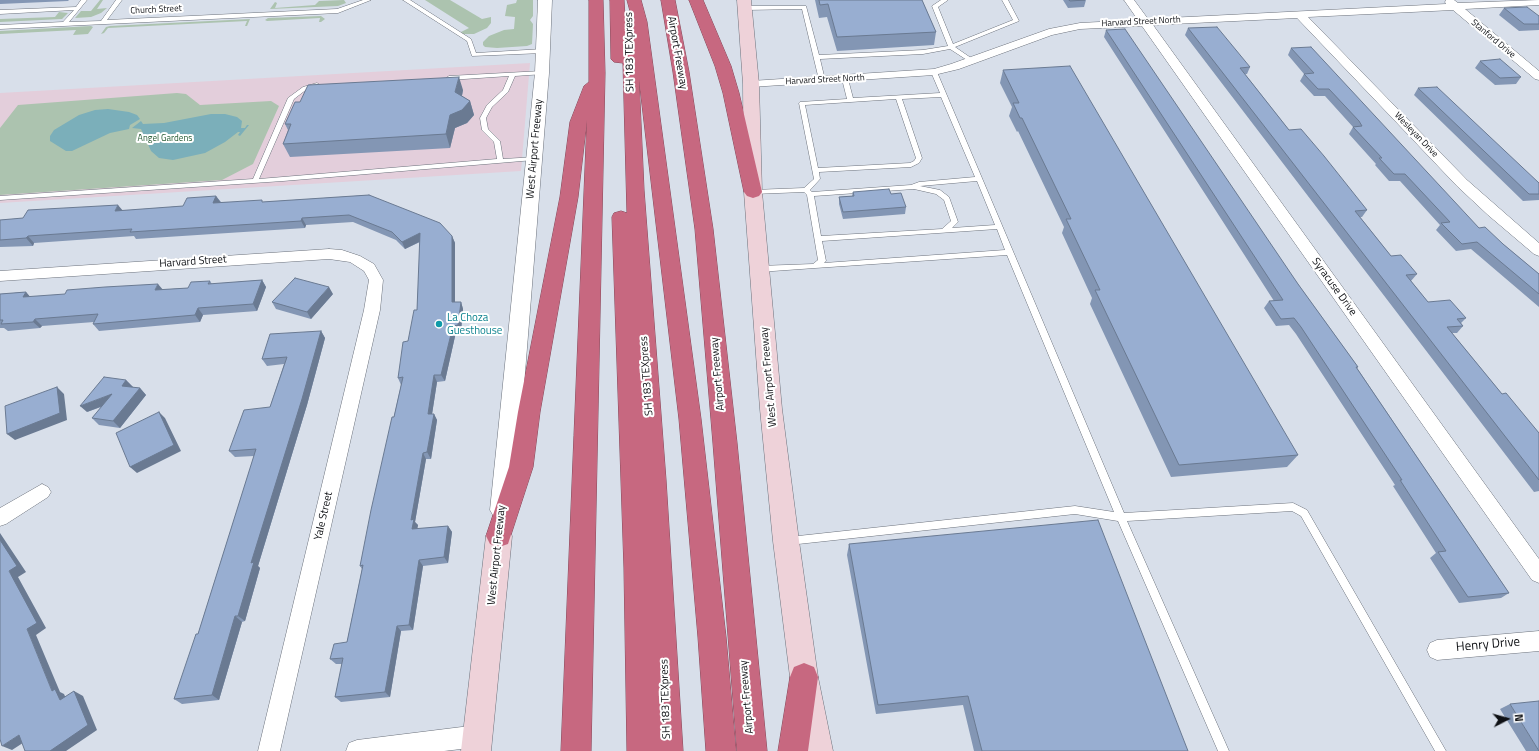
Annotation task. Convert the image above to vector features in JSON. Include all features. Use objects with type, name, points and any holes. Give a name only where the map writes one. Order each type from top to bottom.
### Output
[{"type":"highway","points":[[576,751],[597,73],[596,0]]},
{"type":"highway","name":"SH 183 TEXpress","points":[[617,0],[619,35],[621,203],[642,751]]},
{"type":"highway","name":"SH 183 TEXpress","points":[[629,0],[634,183],[654,480],[668,751]]},
{"type":"highway","points":[[634,0],[640,22],[689,411],[707,583],[721,751]]},
{"type":"highway","name":"Airport Freeway","points":[[668,0],[682,80],[704,229],[724,428],[752,751]]},
{"type":"highway","points":[[696,0],[723,66],[731,93],[753,192]]},
{"type":"highway","points":[[499,536],[521,467],[529,412],[569,196],[580,114],[597,73]]},
{"type":"highway","points":[[793,751],[804,677]]},
{"type":"main road","name":"West Airport Freeway","points":[[744,4],[751,84],[753,192],[771,409],[786,541],[804,677],[818,751]]},
{"type":"main road","name":"West Airport Freeway","points":[[477,744],[499,536]]},
{"type":"street","name":"West Airport Freeway","points":[[499,536],[542,73],[544,0]]},
{"type":"street","name":"Syracuse Drive","points":[[1129,0],[1539,574]]},
{"type":"street","name":"Harvard Street North","points":[[751,84],[934,72],[972,61],[1061,29],[1103,24],[1299,14],[1450,3],[1539,2]]},
{"type":"street","name":"Stanford Drive","points":[[1450,3],[1539,77]]},
{"type":"street","name":"Wesleyan Drive","points":[[1299,14],[1462,183],[1493,212],[1539,251]]},
{"type":"street","name":"Harvard Street","points":[[0,276],[329,254],[342,255],[355,259],[369,268],[376,280]]},
{"type":"street","name":"Yale Street","points":[[269,751],[369,325],[376,280]]},
{"type":"street","points":[[0,518],[42,492]]},
{"type":"street","name":"Henry Drive","points":[[1437,650],[1539,641]]},
{"type":"street","points":[[357,751],[477,744]]},
{"type":"lane","points":[[65,24],[84,0]]},
{"type":"lane","points":[[104,22],[120,0]]},
{"type":"lane","name":"Church Street","points":[[0,27],[338,11],[368,0]]},
{"type":"lane","points":[[406,0],[469,40],[474,55],[543,51]]},
{"type":"lane","points":[[802,0],[822,80]]},
{"type":"lane","points":[[945,0],[935,6],[951,47],[972,61]]},
{"type":"lane","points":[[816,57],[923,52],[951,47],[1016,22],[1005,0]]},
{"type":"lane","points":[[744,4],[804,7]]},
{"type":"lane","points":[[0,12],[78,8]]},
{"type":"lane","points":[[934,72],[1121,517],[1224,751]]},
{"type":"lane","points":[[445,78],[542,73]]},
{"type":"lane","points":[[500,161],[497,141],[485,130],[483,118],[489,106],[506,91],[513,74]]},
{"type":"lane","points":[[845,79],[850,100]]},
{"type":"lane","points":[[254,180],[291,98],[305,88],[323,85]]},
{"type":"lane","points":[[816,266],[822,260],[808,192],[817,179],[802,103],[943,95]]},
{"type":"lane","points":[[815,170],[911,164],[917,162],[919,158],[898,98]]},
{"type":"lane","points":[[0,198],[534,158]]},
{"type":"lane","points":[[914,187],[919,184],[978,179]]},
{"type":"lane","points":[[753,192],[808,192],[914,187],[938,192],[947,199],[955,222],[944,231]]},
{"type":"lane","points":[[818,239],[998,226]]},
{"type":"lane","points":[[759,269],[1009,252]]},
{"type":"lane","points":[[786,541],[1075,510],[1121,517],[1293,507],[1304,513],[1441,751]]},
{"type":"shaded area","points":[[530,63],[521,171],[0,203],[0,93]]},
{"type":"green space","points":[[100,0],[103,0],[97,9],[107,8],[101,13],[91,17],[75,18],[81,11],[91,11]]},
{"type":"green space","points":[[344,0],[346,3],[338,6],[270,9],[275,2],[277,3],[275,8],[315,5],[319,1]]},
{"type":"green space","points":[[425,0],[450,0],[482,19],[491,17],[491,23],[487,28],[474,34],[462,34],[461,32],[469,28]]},
{"type":"green space","points":[[517,0],[533,0],[533,16],[530,20],[533,24],[532,44],[527,46],[497,48],[485,47],[483,42],[489,36],[504,30],[514,29],[515,17],[505,16],[507,5],[516,3]]},
{"type":"green space","points":[[59,12],[68,13],[62,19],[0,22],[0,19],[55,17]]},
{"type":"green space","points":[[321,16],[325,19],[321,22],[319,22],[320,18],[265,20],[268,18]]},
{"type":"green space","points":[[250,19],[247,26],[245,26],[247,21],[108,28],[101,34],[106,27],[110,26]]},
{"type":"green space","points":[[93,27],[88,34],[73,35],[76,30],[0,34],[0,31]]},
{"type":"green space","name":"Angel Gardens","points":[[177,93],[186,94],[200,105],[271,101],[279,106],[253,164],[222,180],[0,195],[0,128],[18,105]]},
{"type":"water","points":[[108,109],[129,112],[137,115],[140,119],[130,125],[129,129],[110,133],[72,151],[66,151],[50,141],[50,136],[54,130],[79,115],[95,110]]},
{"type":"water","points":[[211,114],[225,114],[237,117],[242,121],[241,128],[245,128],[249,125],[240,136],[238,135],[240,132],[238,132],[225,142],[205,153],[173,160],[159,158],[151,151],[141,129],[132,128],[141,121],[143,124],[164,123]]},
{"type":"building","points":[[819,0],[922,0],[936,32],[837,37],[828,4],[820,5]]},
{"type":"building","points":[[1527,7],[1539,16],[1539,24],[1524,24],[1504,8]]},
{"type":"building","points":[[1217,27],[1250,67],[1240,68],[1289,130],[1301,129],[1367,210],[1355,211],[1391,256],[1401,255],[1417,274],[1406,275],[1428,302],[1450,300],[1466,318],[1457,319],[1463,326],[1447,327],[1502,394],[1506,393],[1539,433],[1539,480],[1188,28]]},
{"type":"building","points":[[1125,29],[1298,284],[1358,367],[1356,367],[1509,593],[1468,597],[1438,552],[1446,551],[1400,480],[1402,480],[1301,327],[1294,318],[1281,319],[1269,301],[1283,300],[1106,30]]},
{"type":"building","points":[[1311,47],[1479,228],[1485,227],[1539,274],[1539,294],[1477,242],[1462,244],[1441,223],[1450,222],[1405,174],[1394,174],[1379,158],[1382,158],[1353,127],[1362,126],[1359,121],[1329,89],[1318,89],[1304,74],[1314,73],[1291,48]]},
{"type":"building","points":[[1500,59],[1521,77],[1500,78],[1480,61]]},
{"type":"building","points":[[1070,66],[1298,455],[1179,465],[1095,290],[1100,290],[1066,219],[1071,219],[1022,118],[1020,118],[1013,103],[1019,103],[1003,70]]},
{"type":"building","points":[[459,77],[455,92],[470,101],[462,110],[450,115],[446,134],[283,144],[291,124],[285,124],[295,102],[300,102],[308,85]]},
{"type":"building","points":[[1437,87],[1539,183],[1539,194],[1529,194],[1418,88]]},
{"type":"building","points":[[889,189],[891,194],[901,193],[906,207],[843,212],[839,197],[854,196],[853,192]]},
{"type":"building","points":[[369,195],[440,223],[452,236],[452,302],[461,302],[458,325],[453,326],[441,375],[434,375],[428,414],[434,414],[427,452],[423,453],[411,520],[414,519],[412,529],[448,526],[444,557],[419,560],[409,625],[397,626],[385,692],[335,697],[343,658],[330,659],[334,644],[347,642],[363,565],[360,566],[371,510],[392,417],[394,417],[403,377],[398,378],[403,342],[408,341],[414,310],[417,310],[420,233],[402,242],[392,232],[349,215],[302,218],[301,221],[130,232],[132,229],[28,236],[26,238],[0,240],[0,220],[23,218],[28,210],[118,205],[115,211],[183,206],[187,198],[216,196],[213,203],[262,200],[262,202]]},
{"type":"building","points":[[295,278],[329,287],[307,312],[272,302]]},
{"type":"building","points":[[262,280],[253,304],[198,308],[195,315],[93,324],[98,314],[35,319],[33,322],[1,324],[3,320],[0,320],[0,294],[26,292],[23,297],[65,294],[67,290],[158,284],[155,290],[188,288],[191,282],[210,281],[208,284]]},
{"type":"building","points":[[321,331],[302,399],[251,563],[254,562],[238,616],[235,616],[212,695],[174,699],[196,634],[198,634],[256,449],[229,451],[244,410],[270,407],[287,357],[262,359],[270,334]]},
{"type":"building","points":[[104,377],[126,380],[122,386],[140,388],[113,421],[92,418],[112,394],[80,406]]},
{"type":"building","points":[[57,387],[60,413],[7,434],[5,406]]},
{"type":"building","points":[[159,412],[174,445],[130,467],[116,433]]},
{"type":"building","points":[[1098,520],[1188,751],[982,751],[968,696],[878,705],[849,544]]},
{"type":"building","points":[[0,540],[17,566],[9,571],[37,623],[27,629],[52,691],[55,689],[60,700],[74,691],[88,725],[50,751],[25,751],[19,735],[2,746],[0,739]]},
{"type":"building","points":[[1539,701],[1539,751],[1510,704]]},
{"type":"place","name":"La Choza Guesthouse","points":[[439,324]]}]
